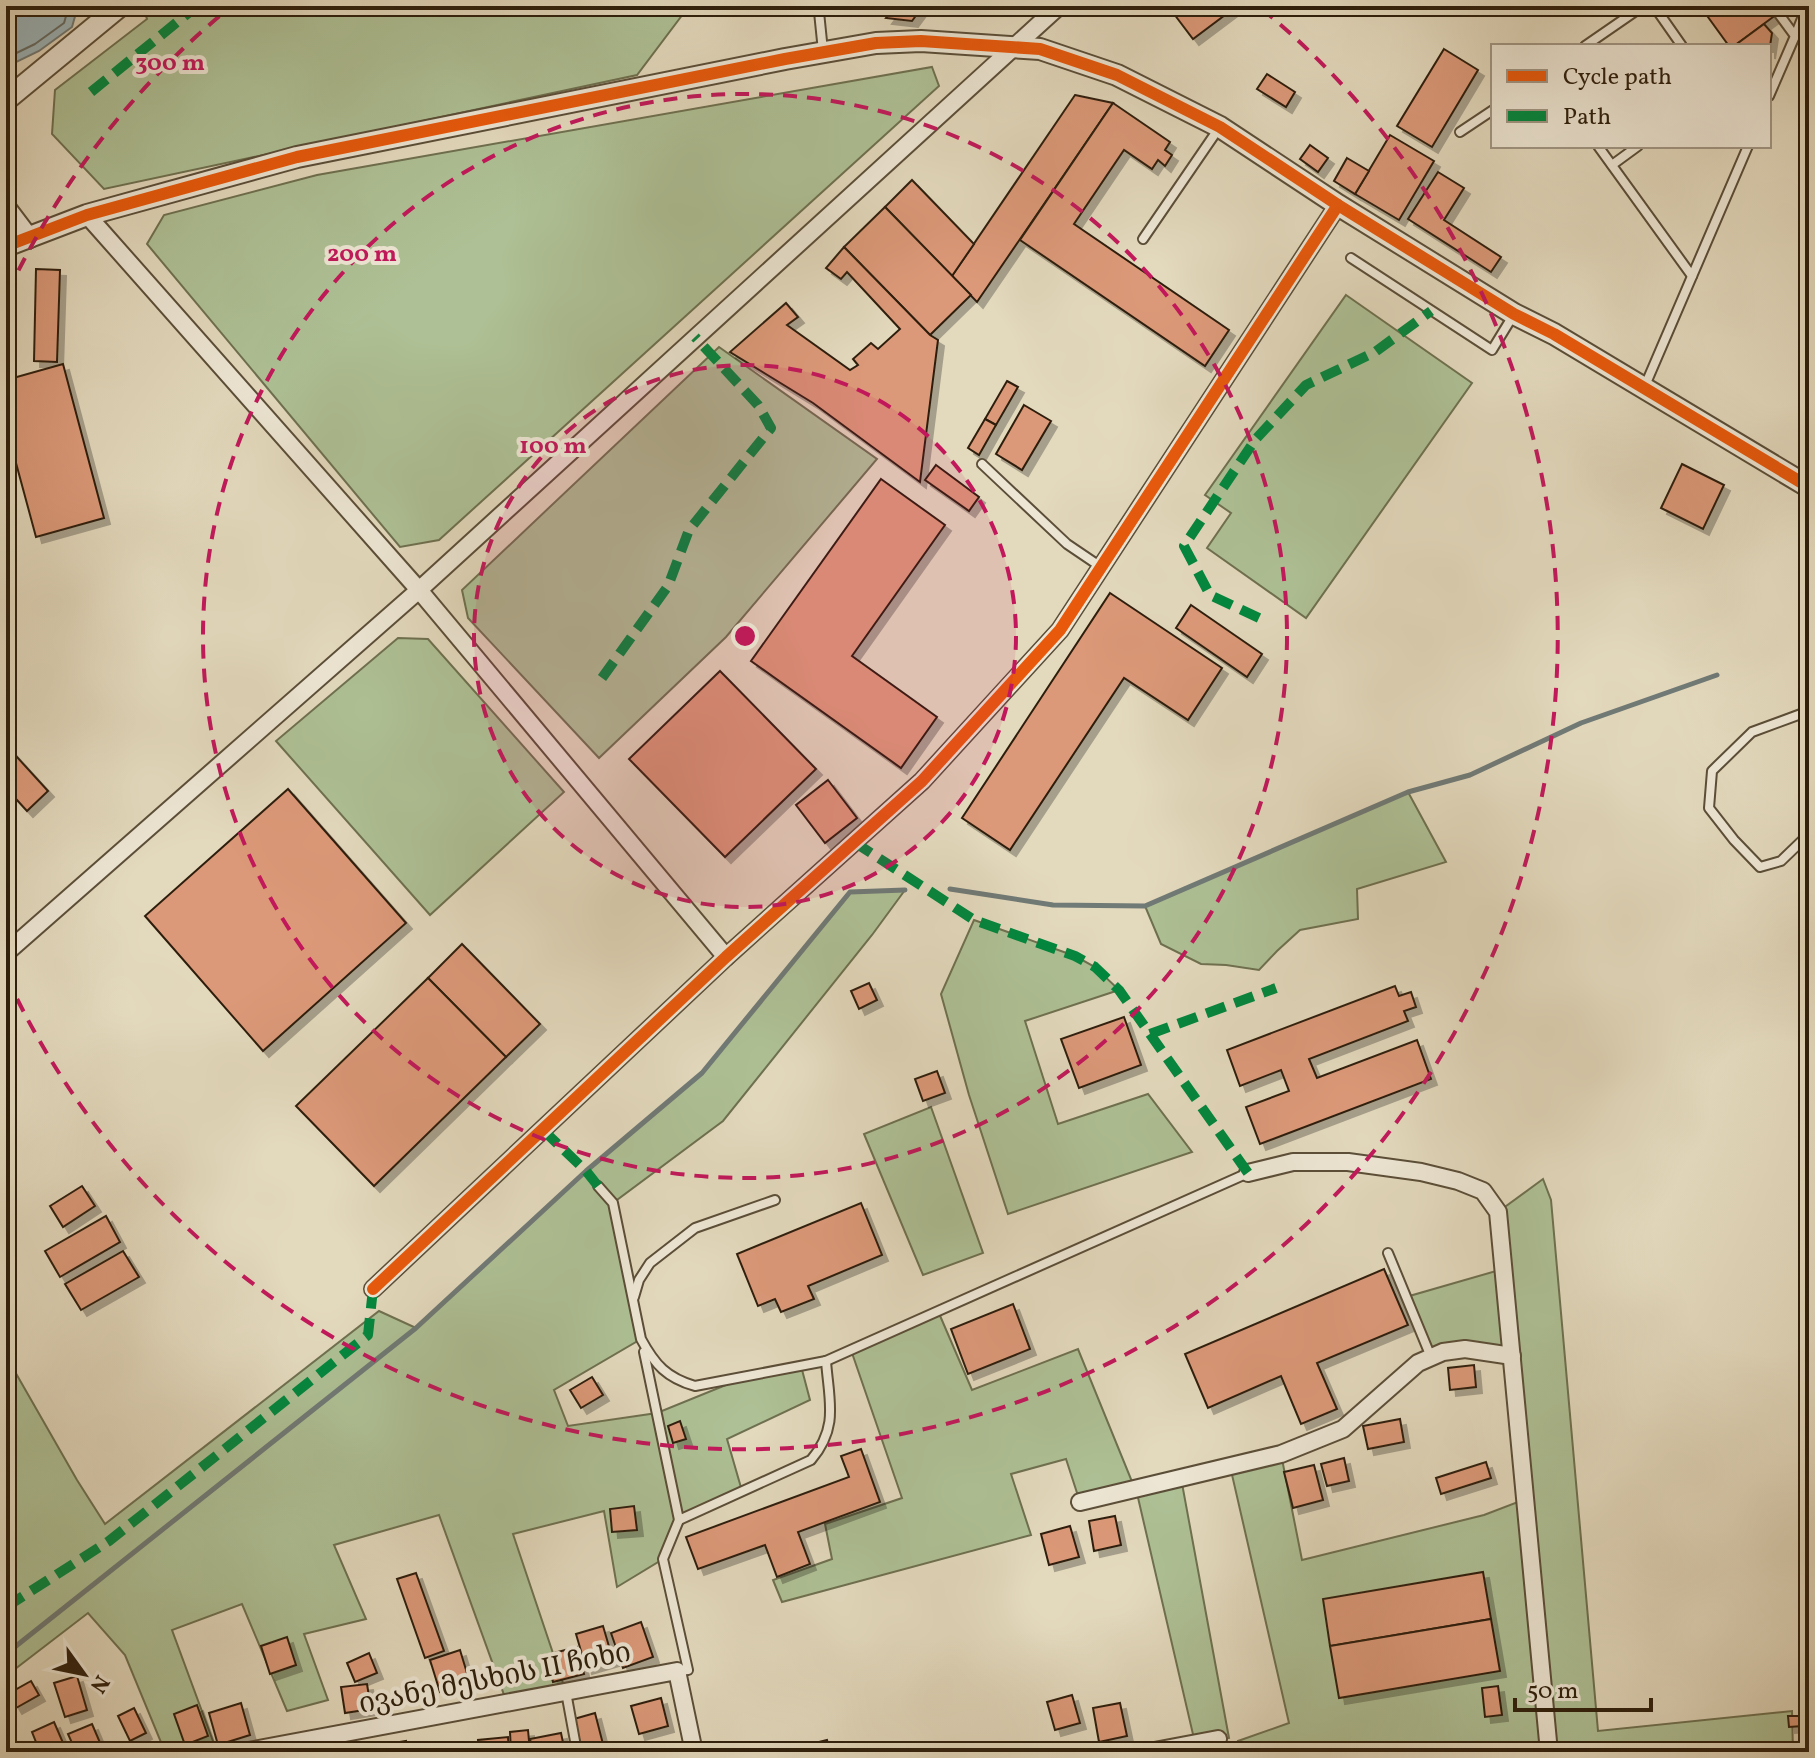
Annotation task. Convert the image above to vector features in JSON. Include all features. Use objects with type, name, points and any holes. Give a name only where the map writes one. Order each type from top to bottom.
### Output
[{"type":"street","points":[[6,100],[120,6]]},
{"type":"street","points":[[6,953],[419,590],[1059,6]]},
{"type":"street","points":[[6,246],[87,215],[297,157],[785,59],[876,43],[921,41],[1040,49],[1117,75],[1220,127],[1338,205],[1514,314],[1554,334],[1809,487]]},
{"type":"street","points":[[373,1289],[726,957],[922,781],[1060,630],[1338,205]]},
{"type":"street","points":[[6,209],[28,238]]},
{"type":"street","points":[[87,215],[419,590],[726,957]]},
{"type":"street","points":[[1248,1173],[1293,1162],[1348,1162],[1421,1172],[1483,1191],[1498,1212],[1549,1752]]},
{"type":"street","points":[[1080,1502],[1281,1454],[1343,1429],[1418,1363],[1443,1352],[1465,1349],[1512,1356]]},
{"type":"street","points":[[677,1671],[694,1752]]},
{"type":"street","name":"ივანე მესხის II ჩიხი","points":[[243,1752],[677,1671]]},
{"type":"street","points":[[1149,1752],[1218,1739]]},
{"type":"lane","points":[[823,53],[819,12],[824,6]]},
{"type":"lane","points":[[1588,44],[1643,6]]},
{"type":"lane","points":[[1654,6],[1681,44]]},
{"type":"lane","points":[[1773,6],[1795,36]]},
{"type":"lane","points":[[1771,91],[1807,6]]},
{"type":"lane","points":[[1460,132],[1491,111]]},
{"type":"lane","points":[[1143,239],[1220,127]]},
{"type":"lane","points":[[1599,148],[1692,276]]},
{"type":"lane","points":[[1612,165],[1635,148]]},
{"type":"lane","points":[[1644,388],[1747,148]]},
{"type":"lane","points":[[1351,258],[1492,350],[1514,314]]},
{"type":"lane","points":[[982,464],[1067,544],[1101,568]]},
{"type":"lane","points":[[1809,711],[1752,732],[1712,771],[1709,808],[1760,867],[1781,861],[1809,834]]},
{"type":"lane","points":[[641,1339],[650,1356],[663,1370],[678,1382],[695,1386],[826,1361],[1248,1173]]},
{"type":"lane","points":[[598,1186],[613,1203],[679,1520],[663,1559],[688,1670],[677,1671]]},
{"type":"lane","points":[[633,1300],[639,1280],[650,1263],[695,1228],[775,1200]]},
{"type":"lane","points":[[1388,1253],[1431,1357]]},
{"type":"lane","points":[[679,1520],[811,1460],[822,1446],[831,1423],[826,1361]]},
{"type":"lane","points":[[566,1692],[577,1752]]},
{"type":"green space","points":[[150,6],[689,6],[637,75],[104,189],[52,134],[55,90],[147,19],[145,13]]},
{"type":"green space","points":[[932,67],[939,86],[439,540],[400,547],[147,244],[164,215],[317,175]]},
{"type":"green space","points":[[1346,295],[1472,383],[1306,618],[1207,548],[1231,513],[1205,495]]},
{"type":"green space","points":[[719,347],[877,459],[726,637],[599,758],[468,618],[462,590]]},
{"type":"green space","points":[[398,638],[428,639],[564,792],[430,915],[276,741]]},
{"type":"green space","points":[[1408,792],[1446,862],[1357,889],[1358,919],[1300,930],[1259,970],[1201,964],[1161,944],[1145,906]]},
{"type":"green space","points":[[905,890],[723,1121],[613,1203],[641,1339],[554,1390],[568,1426],[657,1413],[748,1376],[801,1366],[810,1400],[727,1439],[742,1491],[680,1520],[663,1559],[617,1587],[604,1511],[513,1534],[566,1692],[507,1703],[439,1515],[334,1545],[366,1619],[304,1634],[328,1700],[287,1711],[242,1604],[172,1630],[217,1752],[165,1752],[125,1655],[88,1613],[6,1676],[6,1356],[105,1524],[379,1311],[416,1328],[586,1171],[702,1073],[850,892]]},
{"type":"green space","points":[[974,920],[1075,956],[1095,967],[1119,990],[1025,1021],[1058,1124],[1148,1094],[1192,1152],[1008,1214],[969,1095],[941,994]]},
{"type":"green space","points":[[931,1107],[983,1253],[923,1275],[864,1134]]},
{"type":"green space","points":[[1543,1179],[1551,1200],[1598,1731],[1792,1711],[1793,1752],[1549,1752],[1547,1744],[1488,1752],[1240,1752],[1238,1741],[1289,1723],[1230,1466],[1281,1454],[1302,1560],[1484,1515],[1526,1499],[1512,1356],[1431,1357],[1406,1297],[1503,1269],[1498,1212]]},
{"type":"green space","points":[[938,1311],[972,1390],[1078,1349],[1135,1489],[1181,1478],[1229,1738],[1195,1743],[1136,1489],[1080,1502],[1066,1459],[1011,1474],[1031,1535],[782,1602],[773,1580],[832,1559],[825,1524],[902,1498],[851,1350]]},
{"type":"water","points":[[6,6],[78,6],[72,27],[39,51],[6,67]]},
{"type":"building","points":[[895,6],[923,6],[912,21],[886,18]]},
{"type":"building","points":[[1176,6],[1237,6],[1193,39],[1171,10]]},
{"type":"building","points":[[1700,6],[1766,6],[1773,17],[1737,44],[1728,44]]},
{"type":"building","points":[[1764,24],[1772,33],[1770,44],[1737,44]]},
{"type":"building","points":[[1444,49],[1478,70],[1432,147],[1397,126]]},
{"type":"building","points":[[1267,74],[1295,92],[1286,107],[1257,89]]},
{"type":"building","points":[[1075,95],[1113,103],[977,302],[952,276]]},
{"type":"building","points":[[1113,103],[1170,142],[1165,150],[1172,155],[1165,166],[1158,160],[1152,169],[1124,150],[1074,224],[1229,330],[1205,366],[1020,240]]},
{"type":"building","points":[[1390,135],[1434,161],[1399,220],[1355,194]]},
{"type":"building","points":[[1310,145],[1328,158],[1318,172],[1300,159]]},
{"type":"building","points":[[1347,158],[1369,171],[1355,194],[1334,181]]},
{"type":"building","points":[[1438,172],[1464,188],[1444,220],[1501,257],[1491,272],[1408,219]]},
{"type":"building","points":[[912,180],[974,244],[952,276],[885,207]]},
{"type":"building","points":[[885,207],[971,295],[930,335],[844,247]]},
{"type":"building","points":[[844,247],[938,340],[920,482],[813,403],[730,352],[786,303],[798,317],[787,325],[850,370],[858,365],[853,359],[871,343],[878,349],[900,329],[847,272],[841,279],[826,268]]},
{"type":"building","points":[[36,269],[60,270],[57,362],[34,361]]},
{"type":"building","points":[[63,364],[104,518],[36,537],[6,426],[6,380]]},
{"type":"building","points":[[1007,381],[1018,387],[996,425],[985,419]]},
{"type":"building","points":[[1024,405],[1051,421],[1022,470],[996,454]]},
{"type":"building","points":[[985,419],[996,425],[979,455],[968,448]]},
{"type":"building","points":[[1682,464],[1724,485],[1703,529],[1661,508]]},
{"type":"building","points":[[936,465],[979,497],[969,511],[925,480]]},
{"type":"building","points":[[881,479],[945,525],[852,656],[937,717],[901,768],[751,661]]},
{"type":"building","points":[[1110,593],[1222,668],[1188,720],[1124,678],[1010,850],[962,818]]},
{"type":"building","points":[[1191,605],[1262,654],[1247,677],[1176,628]]},
{"type":"building","points":[[1809,646],[1809,669],[1801,649]]},
{"type":"building","points":[[720,671],[816,769],[725,857],[629,759]]},
{"type":"building","points":[[6,745],[48,791],[27,811],[6,788]]},
{"type":"building","points":[[828,780],[857,818],[825,843],[796,805]]},
{"type":"building","points":[[288,789],[406,923],[263,1051],[145,916]]},
{"type":"building","points":[[462,944],[540,1024],[506,1057],[428,978]]},
{"type":"building","points":[[428,978],[506,1057],[374,1186],[296,1106]]},
{"type":"building","points":[[869,983],[877,1000],[859,1009],[851,991]]},
{"type":"building","points":[[1395,986],[1399,996],[1411,992],[1416,1007],[1404,1011],[1408,1021],[1309,1059],[1317,1078],[1417,1040],[1431,1079],[1260,1144],[1246,1107],[1289,1091],[1281,1070],[1240,1086],[1227,1050]]},
{"type":"building","points":[[1124,1017],[1141,1065],[1079,1088],[1061,1039]]},
{"type":"building","points":[[937,1071],[945,1093],[923,1101],[915,1079]]},
{"type":"building","points":[[82,1186],[95,1206],[63,1227],[50,1206]]},
{"type":"building","points":[[861,1203],[882,1255],[808,1286],[814,1299],[781,1312],[775,1299],[758,1306],[737,1254]]},
{"type":"building","points":[[106,1216],[120,1242],[60,1277],[45,1251]]},
{"type":"building","points":[[123,1251],[139,1277],[81,1310],[65,1284]]},
{"type":"building","points":[[1384,1269],[1408,1325],[1317,1363],[1337,1409],[1301,1424],[1281,1376],[1208,1408],[1185,1354]]},
{"type":"building","points":[[1013,1304],[1030,1349],[968,1374],[951,1329]]},
{"type":"building","points":[[1474,1365],[1476,1387],[1450,1390],[1448,1368]]},
{"type":"building","points":[[592,1377],[603,1395],[581,1408],[570,1390]]},
{"type":"building","points":[[1400,1419],[1404,1442],[1368,1449],[1363,1426]]},
{"type":"building","points":[[680,1421],[686,1439],[673,1443],[668,1426]]},
{"type":"building","points":[[861,1449],[880,1502],[798,1532],[810,1564],[777,1577],[765,1545],[698,1569],[686,1537],[849,1477],[841,1456]]},
{"type":"building","points":[[1344,1458],[1349,1481],[1327,1486],[1321,1464]]},
{"type":"building","points":[[1486,1462],[1491,1478],[1441,1494],[1436,1478]]},
{"type":"building","points":[[1314,1465],[1323,1500],[1293,1508],[1284,1472]]},
{"type":"building","points":[[634,1506],[637,1530],[612,1532],[610,1509]]},
{"type":"building","points":[[1115,1516],[1121,1545],[1094,1551],[1089,1521]]},
{"type":"building","points":[[1070,1526],[1079,1557],[1049,1565],[1041,1534]]},
{"type":"building","points":[[1483,1572],[1491,1619],[1330,1646],[1323,1599]]},
{"type":"building","points":[[416,1573],[444,1651],[425,1658],[397,1579]]},
{"type":"building","points":[[1491,1619],[1500,1671],[1339,1698],[1330,1646]]},
{"type":"building","points":[[641,1622],[653,1657],[623,1668],[611,1633]]},
{"type":"building","points":[[603,1626],[613,1660],[586,1668],[576,1634]]},
{"type":"building","points":[[287,1637],[296,1665],[270,1674],[261,1646]]},
{"type":"building","points":[[577,1647],[584,1674],[553,1682],[546,1655]]},
{"type":"building","points":[[460,1650],[470,1683],[440,1692],[430,1660]]},
{"type":"building","points":[[369,1653],[377,1673],[355,1682],[347,1663]]},
{"type":"building","points":[[77,1676],[87,1710],[65,1717],[54,1683]]},
{"type":"building","points":[[31,1681],[39,1695],[16,1708],[8,1694]]},
{"type":"building","points":[[367,1684],[371,1709],[345,1713],[341,1687]]},
{"type":"building","points":[[1498,1686],[1502,1715],[1485,1717],[1482,1688]]},
{"type":"building","points":[[1072,1695],[1080,1723],[1055,1730],[1047,1702]]},
{"type":"building","points":[[661,1698],[668,1726],[639,1734],[631,1706]]},
{"type":"building","points":[[241,1703],[250,1735],[218,1745],[209,1713]]},
{"type":"building","points":[[1120,1703],[1127,1736],[1099,1742],[1093,1708]]},
{"type":"building","points":[[197,1705],[208,1736],[185,1745],[174,1714]]},
{"type":"building","points":[[134,1708],[146,1733],[130,1741],[118,1716]]},
{"type":"building","points":[[595,1713],[603,1744],[582,1750],[574,1719]]},
{"type":"building","points":[[1788,1716],[1803,1716],[1803,1726],[1789,1727]]},
{"type":"building","points":[[54,1722],[67,1752],[40,1752],[32,1732]]},
{"type":"building","points":[[92,1724],[104,1752],[76,1752],[68,1734]]},
{"type":"building","points":[[528,1730],[530,1752],[511,1752],[510,1732]]},
{"type":"building","points":[[561,1733],[565,1752],[533,1752],[530,1739]]},
{"type":"building","points":[[508,1737],[509,1752],[479,1752],[478,1740]]},
{"type":"building","points":[[827,1740],[830,1752],[805,1752],[803,1746]]},
{"type":"building","points":[[406,1741],[407,1752],[377,1752],[376,1746]]},
{"type":"waterway","points":[[950,889],[1053,905],[1145,906],[1408,792],[1470,775],[1581,723],[1717,675]]},
{"type":"waterway","points":[[6,1654],[416,1328],[586,1171],[702,1073],[850,892],[905,890]]},
{"type":"marked path","points":[[91,92],[197,6]]},
{"type":"marked path","points":[[1259,618],[1210,595],[1184,546],[1255,440],[1306,385],[1375,352],[1431,311]]},
{"type":"marked path","points":[[602,678],[668,586],[689,530],[771,428],[758,405],[695,337]]},
{"type":"marked path","points":[[854,842],[974,920],[1075,956],[1095,967],[1119,990],[1248,1173]]},
{"type":"marked path","points":[[1150,1034],[1276,988]]},
{"type":"marked path","points":[[543,1130],[598,1186]]},
{"type":"marked path","points":[[6,1607],[109,1541],[368,1335],[373,1289]]},
{"type":"cycle path","points":[[6,246],[87,215],[297,157],[785,59],[876,43],[921,41],[1040,49],[1117,75],[1220,127],[1338,205],[1514,314],[1554,334],[1809,487]]},
{"type":"cycle path","points":[[373,1289],[726,957],[922,781],[1060,630],[1338,205]]}]
